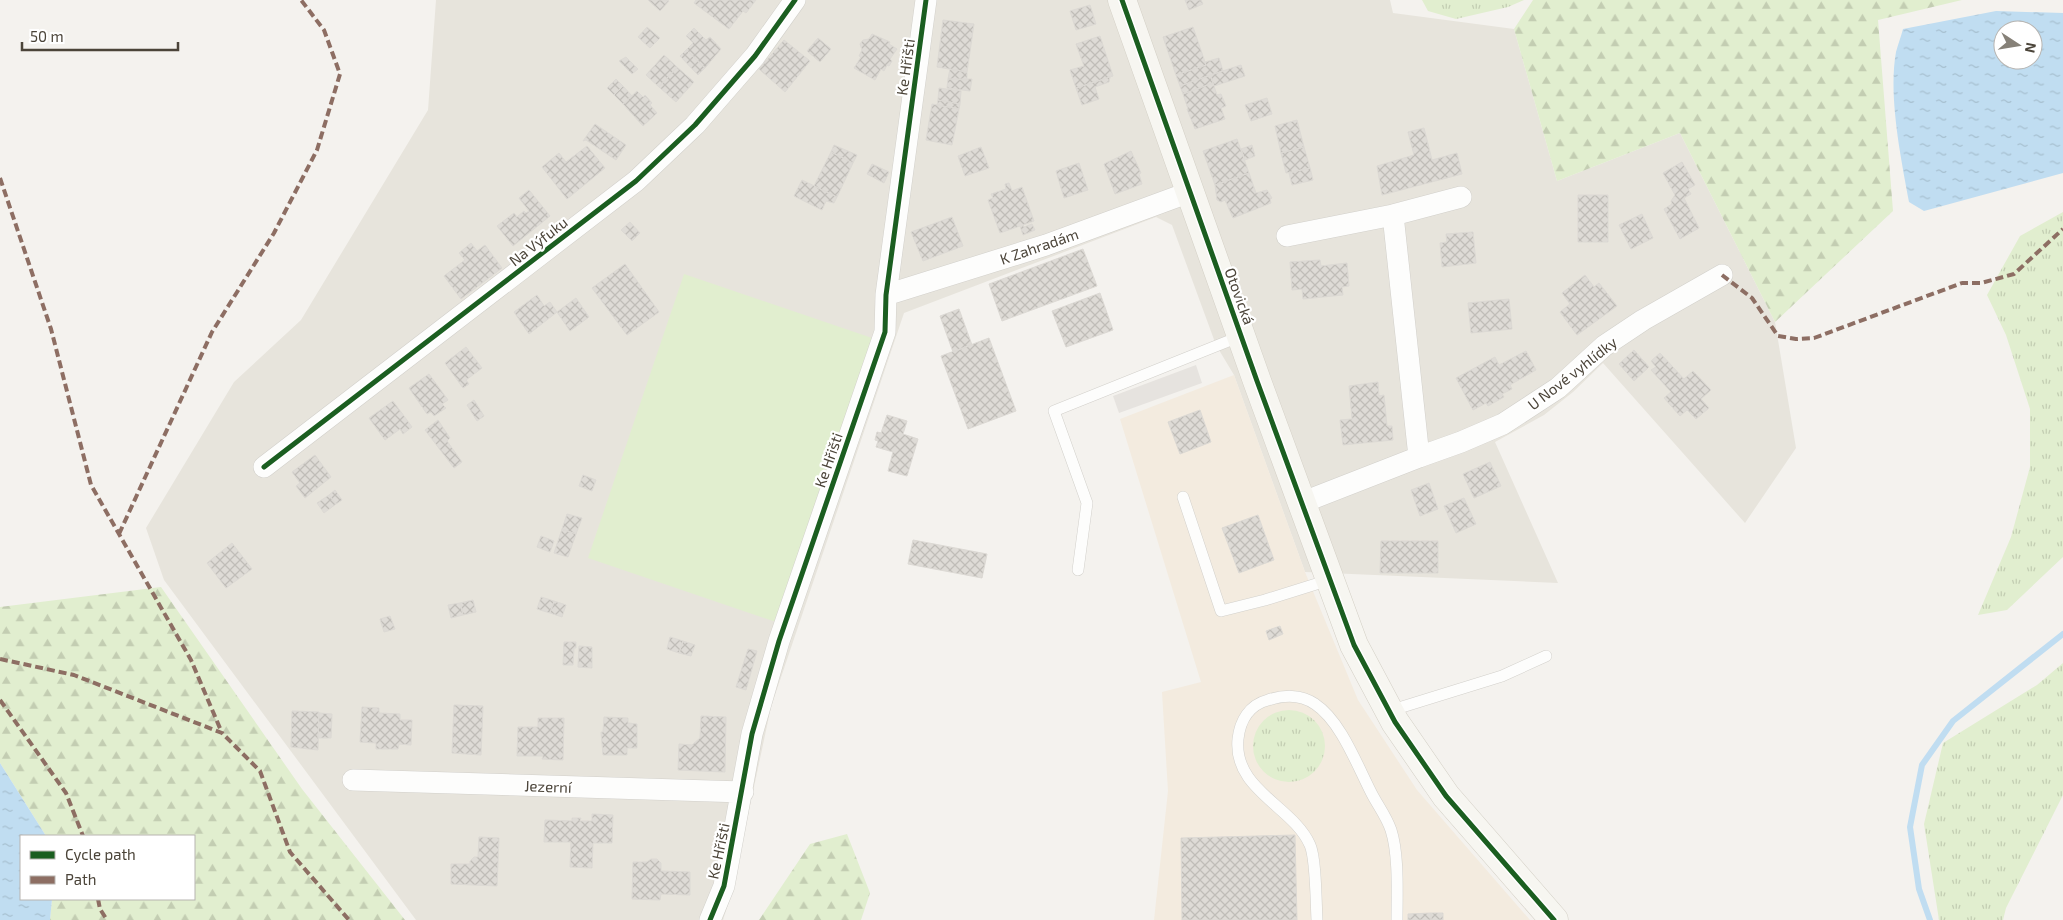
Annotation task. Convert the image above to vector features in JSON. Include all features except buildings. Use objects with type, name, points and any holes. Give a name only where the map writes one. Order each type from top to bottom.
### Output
[{"type":"street","name":"Na Výfuku","points":[[264,467],[636,181],[695,125],[755,56],[796,0]]},
{"type":"street","name":"Ke Hřišti","points":[[710,920],[724,886],[743,792],[752,734],[779,642],[885,332],[886,295],[926,0]]},
{"type":"street","name":"Otovická","points":[[1122,0],[1240,336],[1354,645],[1389,711],[1446,796],[1554,920]]},
{"type":"street","name":"K Zahradám","points":[[886,295],[1046,245],[1190,192]]},
{"type":"street","points":[[1287,236],[1393,215],[1461,197]]},
{"type":"street","points":[[1393,215],[1419,457]]},
{"type":"street","name":"U Nové vyhlídky","points":[[1301,503],[1503,424],[1558,388],[1604,346],[1643,320],[1722,275]]},
{"type":"street","name":"Jezerní","points":[[353,780],[743,792]]},
{"type":"lane","points":[[1078,570],[1087,503],[1054,411],[1240,336]]},
{"type":"lane","points":[[1183,497],[1221,610],[1265,600],[1333,590]]},
{"type":"lane","points":[[1389,711],[1502,676],[1546,656]]},
{"type":"lane","points":[[1317,920],[1311,845],[1295,823],[1271,803],[1250,779],[1239,761],[1238,740],[1242,719],[1255,705],[1286,696],[1302,698],[1316,704],[1337,726],[1391,830],[1398,873],[1397,920]]},
{"type":"shaded area","points":[[436,0],[1390,0],[1393,13],[1514,29],[1557,181],[1680,133],[1775,322],[1796,448],[1745,523],[1603,363],[1573,392],[1544,415],[1495,442],[1558,583],[1305,572],[1234,375],[1216,345],[1172,225],[1156,217],[904,313],[771,707],[731,895],[723,920],[416,920],[164,580],[146,528],[234,382],[301,320],[428,110]]},
{"type":"shaded area","points":[[1196,365],[1202,383],[1119,413],[1113,396]]},
{"type":"shaded area","points":[[1234,375],[1305,572],[1358,700],[1417,790],[1530,920],[1154,920],[1168,791],[1162,692],[1201,682],[1120,419]]},
{"type":"green space","points":[[1422,0],[1524,0],[1508,7],[1456,19],[1428,11]]},
{"type":"green space","points":[[1533,0],[1962,0],[1878,20],[1893,211],[1775,322],[1680,133],[1557,181],[1514,29]]},
{"type":"green space","points":[[2063,212],[2063,557],[2007,610],[1978,615],[2011,537],[2030,467],[2030,409],[2006,335],[1987,295],[2020,236]]},
{"type":"green space","points":[[684,274],[872,338],[776,622],[588,558]]},
{"type":"green space","points":[[161,587],[302,789],[405,920],[50,920],[52,900],[195,900],[195,835],[45,835],[0,763],[0,607]]},
{"type":"green space","points":[[2063,663],[2063,795],[2006,908],[2003,920],[1939,920],[1924,824],[1943,743],[2037,685]]},
{"type":"green space","points":[[1289,710],[1309,716],[1319,726],[1325,746],[1319,766],[1309,776],[1289,782],[1269,776],[1259,766],[1253,746],[1259,726],[1269,716]]},
{"type":"green space","points":[[847,834],[870,893],[861,920],[759,920],[810,844]]},
{"type":"water","points":[[1996,11],[2063,13],[2063,173],[1924,211],[1909,202],[1894,107],[1896,52],[1903,29]]},
{"type":"water","points":[[0,763],[45,835],[20,835],[20,900],[52,900],[50,920],[0,920]]},
{"type":"waterway","points":[[1930,920],[1919,889],[1910,827],[1922,765],[1953,721],[2063,634]]},
{"type":"marked path","points":[[119,534],[212,332],[274,233],[317,150],[340,74],[324,30],[301,0]]},
{"type":"marked path","points":[[0,178],[51,329],[91,485],[191,660],[222,733]]},
{"type":"marked path","points":[[1722,275],[1752,298],[1778,336],[1796,339],[1814,338],[1962,283],[1981,283],[2014,274],[2063,229]]},
{"type":"marked path","points":[[0,659],[74,675],[222,733],[260,771],[290,852],[349,920]]},
{"type":"marked path","points":[[0,700],[66,793],[83,835]]},
{"type":"marked path","points":[[98,900],[100,909],[107,920]]},
{"type":"cycle path","points":[[264,467],[636,181],[695,125],[755,56],[795,0]]},
{"type":"cycle path","points":[[710,920],[724,886],[752,734],[779,641],[885,332],[886,295],[926,0]]},
{"type":"cycle path","points":[[1122,0],[1257,381],[1354,645],[1395,722],[1446,796],[1554,920]]}]
